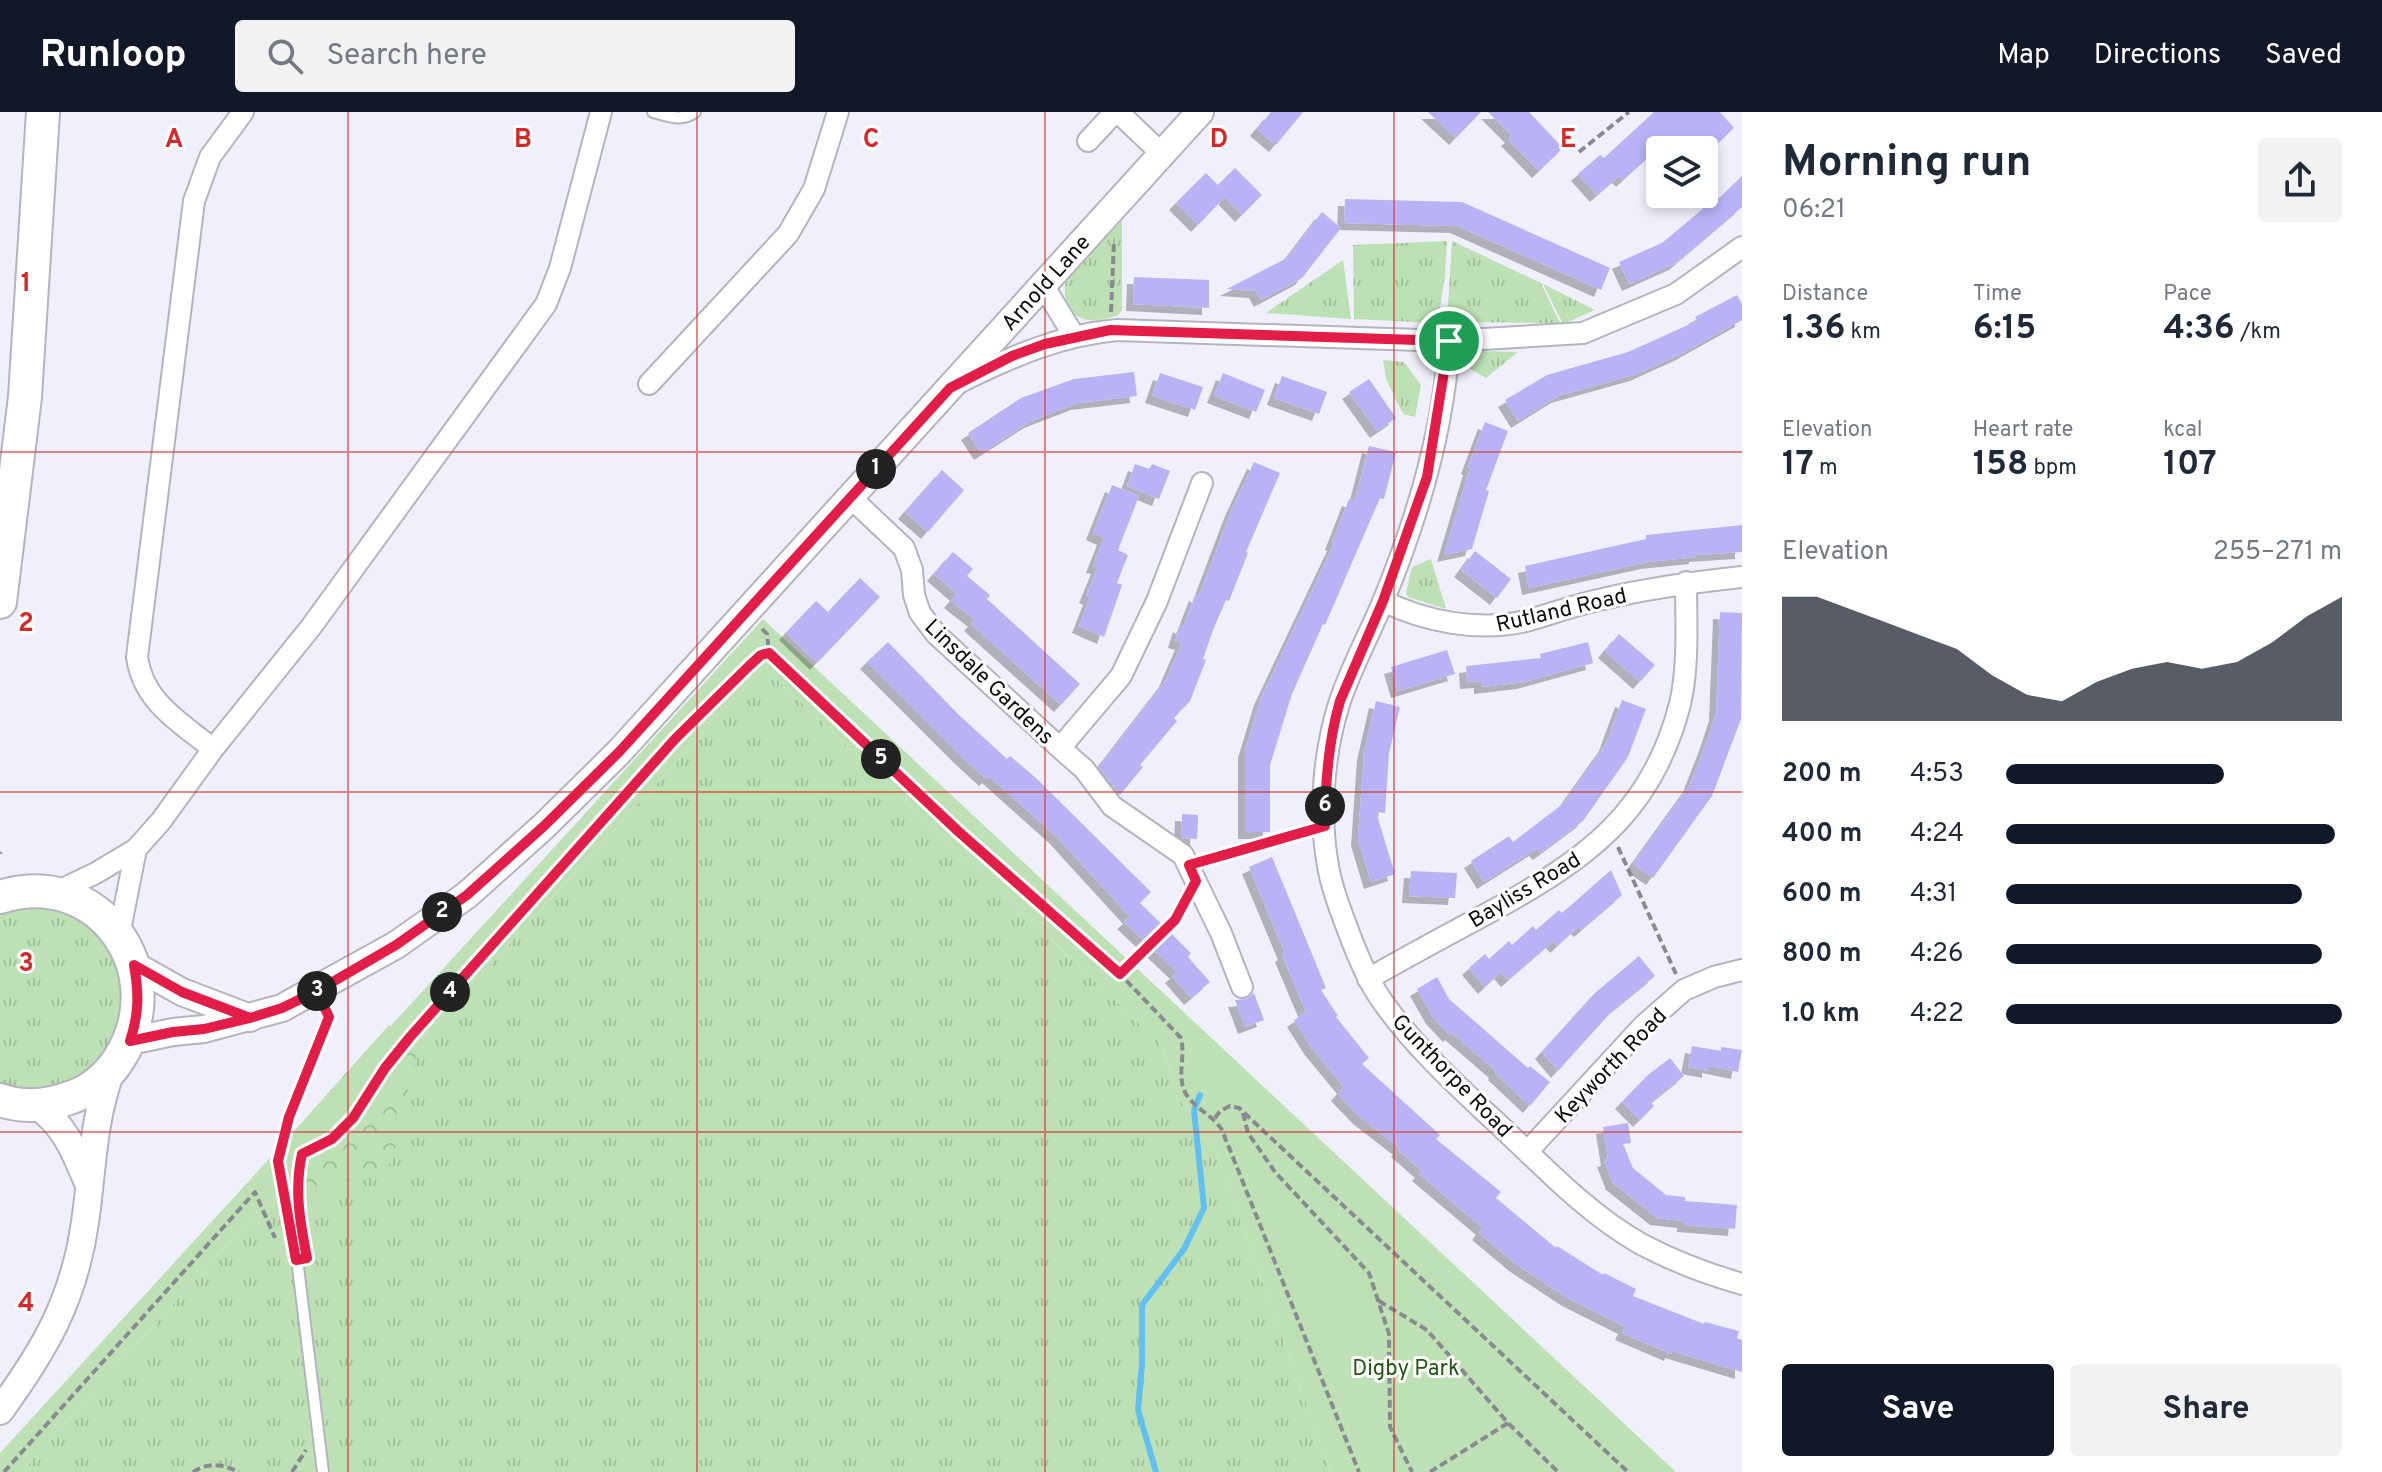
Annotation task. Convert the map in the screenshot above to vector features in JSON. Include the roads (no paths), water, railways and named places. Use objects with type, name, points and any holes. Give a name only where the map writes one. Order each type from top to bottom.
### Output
[{"type":"main road","points":[[0,602],[25,397],[43,112]]},
{"type":"main road","points":[[0,858],[12,882],[89,907],[119,935],[134,965],[139,997],[137,1020],[130,1041],[111,1071],[79,1095],[56,1103],[36,1105],[1,1101]]},
{"type":"main road","points":[[0,897],[43,892]]},
{"type":"street","points":[[213,749],[151,697],[139,673],[137,657],[194,201],[210,157],[243,112]]},
{"type":"street","points":[[43,892],[96,873],[136,849],[161,821],[213,749],[311,627],[546,304],[560,268],[601,112]]},
{"type":"street","points":[[649,384],[788,234],[814,189],[838,112]]},
{"type":"street","points":[[1088,141],[1117,112],[1162,154]]},
{"type":"street","name":"Arnold Lane","points":[[130,1041],[204,1029],[282,1008],[396,945],[467,895],[544,826],[619,752],[1200,112]]},
{"type":"street","points":[[950,388],[1012,356],[1074,336],[1110,330],[1449,341],[1583,333],[1676,294],[1742,247]]},
{"type":"street","points":[[1043,285],[1074,336]]},
{"type":"street","name":"Gunthorpe Road","points":[[1449,341],[1427,477],[1383,601],[1334,721],[1326,774],[1325,826],[1327,860],[1336,900],[1368,979],[1414,1042],[1528,1151],[1590,1208],[1641,1244],[1709,1275],[1742,1284]]},
{"type":"street","name":"Linsdale Gardens","points":[[1060,748],[1121,676],[1157,601],[1202,483]]},
{"type":"street","name":"Linsdale Gardens","points":[[850,497],[904,548],[912,570],[914,595],[920,613],[936,634],[1084,769],[1112,806],[1183,855],[1221,933],[1242,987]]},
{"type":"street","name":"Rutland Road","points":[[1383,601],[1443,621],[1476,626],[1503,625],[1598,600],[1686,582],[1742,577]]},
{"type":"street","name":"Bayliss Road","points":[[1368,979],[1552,878],[1611,831],[1636,802],[1649,781],[1680,701],[1686,582]]},
{"type":"street","points":[[119,935],[136,849]]},
{"type":"street","points":[[134,965],[182,992],[250,1018]]},
{"type":"street","name":"Keyworth Road","points":[[1528,1151],[1643,1026],[1684,990],[1714,977],[1742,970]]},
{"type":"street","points":[[0,1411],[31,1369],[62,1312],[85,1224],[96,1121],[111,1071]]},
{"type":"street","points":[[36,1105],[62,1128],[89,1187]]},
{"type":"lane","points":[[653,112],[675,118],[687,118],[695,112]]},
{"type":"lane","points":[[317,991],[329,1017],[289,1117],[278,1161],[296,1260],[323,1472]]},
{"type":"waterway","points":[[1156,1472],[1138,1410],[1142,1305],[1184,1249],[1204,1208],[1194,1110],[1200,1095]]},
{"type":"park label","name":"Digby Park","points":[[1406,1367]]}]
